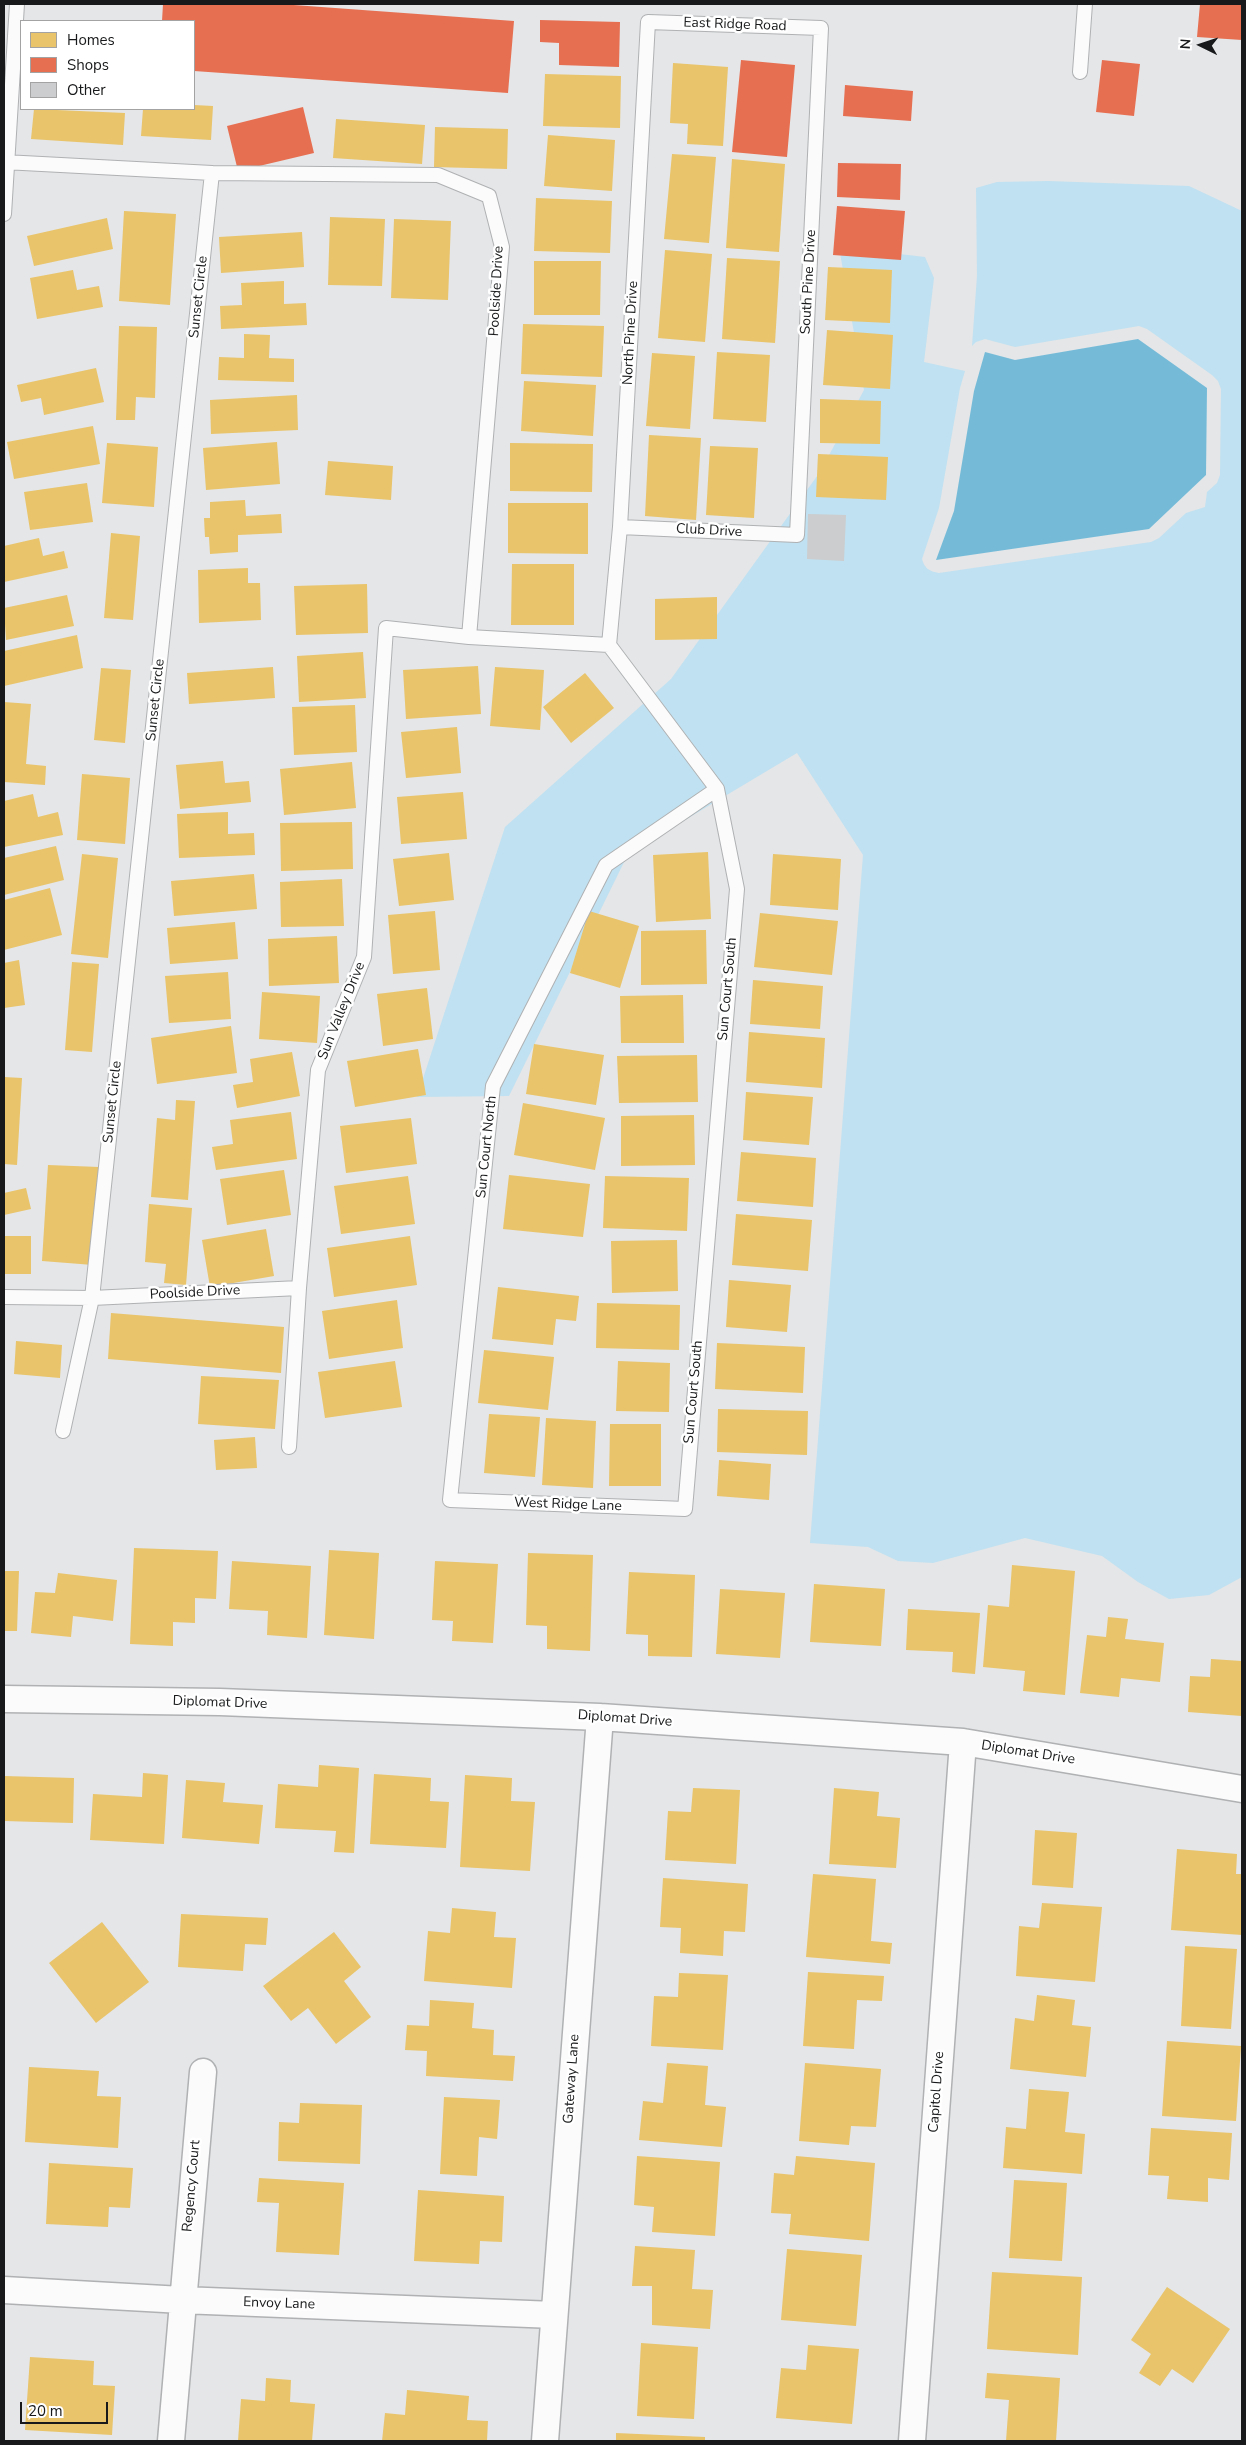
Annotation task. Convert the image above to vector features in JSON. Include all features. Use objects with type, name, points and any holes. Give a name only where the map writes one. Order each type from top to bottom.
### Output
[{"type":"street","name":"Diplomat Drive","points":[[4,1699],[220,1702],[600,1717],[963,1742],[1242,1789]]},
{"type":"street","name":"Gateway Lane","points":[[545,2441],[600,1717]]},
{"type":"street","name":"Capitol Drive","points":[[912,2441],[963,1742]]},
{"type":"street","name":"Regency Court","points":[[171,2441],[203,2072]]},
{"type":"street","name":"Envoy Lane","points":[[4,2290],[182,2300],[554,2315]]},
{"type":"lane","points":[[4,214],[17,4]]},
{"type":"lane","points":[[1080,72],[1085,4]]},
{"type":"lane","name":"East Ridge Road","points":[[648,22],[821,28]]},
{"type":"lane","name":"North Pine Drive","points":[[609,645],[620,527],[648,22]]},
{"type":"lane","name":"South Pine Drive","points":[[797,535],[821,28]]},
{"type":"lane","points":[[6,163],[212,173]]},
{"type":"lane","name":"Poolside Drive","points":[[212,173],[438,175],[489,196],[502,247],[469,637]]},
{"type":"lane","name":"Sunset Circle","points":[[63,1431],[92,1298],[212,173]]},
{"type":"lane","name":"Club Drive","points":[[620,527],[797,535]]},
{"type":"lane","name":"Sun Valley Drive","points":[[289,1447],[299,1288],[318,1070],[364,957],[386,628],[469,637]]},
{"type":"lane","points":[[469,637],[609,645]]},
{"type":"lane","name":"Sun Court South","points":[[609,645],[717,789],[736,889],[685,1509]]},
{"type":"lane","name":"Sun Court North","points":[[450,1500],[493,1086],[606,865],[717,789]]},
{"type":"lane","name":"Poolside Drive","points":[[4,1297],[92,1298],[299,1288]]},
{"type":"lane","name":"West Ridge Lane","points":[[450,1500],[685,1509]]},
{"type":"shaded area","points":[[1048,181],[1189,186],[1242,211],[1242,1577],[1209,1595],[1169,1599],[1138,1582],[1102,1556],[1025,1538],[933,1563],[898,1561],[868,1547],[810,1543],[863,855],[797,753],[628,854],[509,1096],[417,1097],[505,827],[671,679],[820,472],[864,390],[839,247],[925,257],[934,278],[924,362],[965,371],[960,388],[939,508],[922,559],[928,569],[939,573],[1151,542],[1159,538],[1186,513],[1205,507],[1207,492],[1217,483],[1220,475],[1221,389],[1218,381],[1212,375],[1147,329],[1139,326],[1015,347],[985,339],[976,342],[972,346],[977,276],[976,188],[997,182]]},
{"type":"water","points":[[1138,339],[1207,388],[1206,475],[1149,529],[936,560],[954,511],[974,391],[985,352],[1015,360]]},
{"type":"building: Homes","points":[[673,63],[728,67],[723,146],[687,144],[688,124],[670,123]]},
{"type":"building: Homes","points":[[545,74],[621,76],[620,128],[543,126]]},
{"type":"building: Homes","points":[[195,105],[213,106],[211,140],[141,136],[143,110],[195,110]]},
{"type":"building: Homes","points":[[34,110],[125,113],[123,145],[31,139]]},
{"type":"building: Homes","points":[[336,119],[425,125],[422,164],[333,158]]},
{"type":"building: Homes","points":[[435,127],[508,129],[507,169],[434,167]]},
{"type":"building: Homes","points":[[548,135],[615,140],[612,191],[544,186]]},
{"type":"building: Homes","points":[[672,154],[716,157],[709,243],[664,239]]},
{"type":"building: Homes","points":[[732,159],[785,164],[779,252],[726,248]]},
{"type":"building: Homes","points":[[536,198],[612,201],[610,253],[534,251]]},
{"type":"building: Homes","points":[[124,211],[176,214],[170,305],[119,301]]},
{"type":"building: Homes","points":[[330,217],[385,219],[382,286],[328,285]]},
{"type":"building: Homes","points":[[107,218],[113,249],[34,266],[27,236]]},
{"type":"building: Homes","points":[[394,219],[451,221],[448,300],[391,298]]},
{"type":"building: Homes","points":[[302,232],[304,267],[221,273],[219,237]]},
{"type":"building: Homes","points":[[665,250],[712,254],[705,342],[658,338]]},
{"type":"building: Homes","points":[[727,258],[780,261],[775,343],[722,339]]},
{"type":"building: Homes","points":[[534,261],[601,261],[600,315],[534,315]]},
{"type":"building: Homes","points":[[828,267],[892,270],[890,323],[825,320]]},
{"type":"building: Homes","points":[[73,270],[77,290],[99,286],[103,307],[37,319],[30,278]]},
{"type":"building: Homes","points":[[284,281],[284,304],[306,303],[307,325],[221,329],[220,306],[242,305],[241,283]]},
{"type":"building: Homes","points":[[523,324],[604,326],[602,377],[521,374]]},
{"type":"building: Homes","points":[[119,326],[157,327],[155,398],[136,397],[135,420],[116,420]]},
{"type":"building: Homes","points":[[827,330],[893,335],[890,389],[823,385]]},
{"type":"building: Homes","points":[[244,334],[270,335],[269,358],[294,359],[294,382],[218,380],[219,357],[244,358]]},
{"type":"building: Homes","points":[[717,352],[770,355],[766,422],[713,419]]},
{"type":"building: Homes","points":[[652,353],[695,356],[690,429],[646,426]]},
{"type":"building: Homes","points":[[96,368],[104,402],[44,415],[41,398],[21,402],[17,385]]},
{"type":"building: Homes","points":[[524,381],[596,385],[593,436],[521,431]]},
{"type":"building: Homes","points":[[297,395],[298,430],[211,434],[210,400]]},
{"type":"building: Homes","points":[[820,399],[881,401],[880,444],[820,443]]},
{"type":"building: Homes","points":[[93,426],[100,464],[14,479],[7,442]]},
{"type":"building: Homes","points":[[649,435],[701,438],[696,520],[645,516]]},
{"type":"building: Homes","points":[[277,442],[280,484],[206,490],[203,448]]},
{"type":"building: Homes","points":[[107,443],[158,447],[154,507],[102,503]]},
{"type":"building: Homes","points":[[510,443],[593,444],[592,492],[510,491]]},
{"type":"building: Homes","points":[[710,446],[758,448],[754,518],[706,515]]},
{"type":"building: Homes","points":[[818,454],[888,457],[886,500],[816,497]]},
{"type":"building: Homes","points":[[328,461],[393,466],[391,500],[325,495]]},
{"type":"building: Homes","points":[[87,483],[93,522],[30,530],[24,492]]},
{"type":"building: Homes","points":[[245,500],[246,516],[281,514],[282,533],[238,535],[238,552],[210,554],[209,537],[205,537],[204,518],[210,518],[210,502]]},
{"type":"building: Homes","points":[[508,503],[588,503],[588,554],[508,553]]},
{"type":"building: Homes","points":[[111,533],[140,536],[133,620],[104,618]]},
{"type":"building: Homes","points":[[39,538],[43,556],[64,551],[68,568],[4,582],[4,546]]},
{"type":"building: Homes","points":[[512,564],[574,564],[574,625],[511,625]]},
{"type":"building: Homes","points":[[248,568],[248,583],[260,583],[261,620],[199,623],[198,570]]},
{"type":"building: Homes","points":[[367,584],[368,633],[296,635],[294,586]]},
{"type":"building: Homes","points":[[67,595],[74,626],[6,640],[4,608]]},
{"type":"building: Homes","points":[[717,597],[717,639],[655,640],[655,599]]},
{"type":"building: Homes","points":[[77,635],[83,668],[4,686],[4,651]]},
{"type":"building: Homes","points":[[363,652],[366,698],[299,702],[297,656]]},
{"type":"building: Homes","points":[[478,666],[481,714],[406,719],[403,670]]},
{"type":"building: Homes","points":[[273,667],[275,698],[189,704],[187,673]]},
{"type":"building: Homes","points":[[495,667],[544,670],[540,730],[490,726]]},
{"type":"building: Homes","points":[[101,668],[131,670],[125,743],[94,740]]},
{"type":"building: Homes","points":[[585,673],[614,708],[571,743],[543,707]]},
{"type":"building: Homes","points":[[4,702],[31,704],[26,764],[46,766],[45,785],[4,782]]},
{"type":"building: Homes","points":[[355,705],[357,752],[294,755],[292,707]]},
{"type":"building: Homes","points":[[457,727],[461,773],[406,778],[401,732]]},
{"type":"building: Homes","points":[[223,761],[225,783],[249,781],[251,802],[180,809],[176,765]]},
{"type":"building: Homes","points":[[352,762],[356,808],[284,815],[280,769]]},
{"type":"building: Homes","points":[[82,774],[130,778],[125,844],[77,840]]},
{"type":"building: Homes","points":[[463,792],[467,839],[401,844],[397,797]]},
{"type":"building: Homes","points":[[33,794],[38,817],[58,812],[63,835],[4,847],[4,801]]},
{"type":"building: Homes","points":[[228,812],[228,834],[254,833],[255,855],[179,858],[177,814]]},
{"type":"building: Homes","points":[[352,822],[353,869],[281,871],[280,823]]},
{"type":"building: Homes","points":[[56,846],[64,880],[4,895],[4,858]]},
{"type":"building: Homes","points":[[708,852],[711,919],[656,922],[653,855]]},
{"type":"building: Homes","points":[[449,853],[454,900],[399,906],[393,859]]},
{"type":"building: Homes","points":[[82,854],[118,858],[108,958],[71,954]]},
{"type":"building: Homes","points":[[773,854],[841,859],[838,910],[770,905]]},
{"type":"building: Homes","points":[[254,874],[257,909],[174,916],[171,881]]},
{"type":"building: Homes","points":[[342,879],[344,926],[281,927],[280,882]]},
{"type":"building: Homes","points":[[50,888],[62,935],[4,950],[4,900]]},
{"type":"building: Homes","points":[[435,911],[440,970],[393,974],[388,915]]},
{"type":"building: Homes","points":[[589,911],[639,926],[620,988],[570,973]]},
{"type":"building: Homes","points":[[760,913],[838,921],[832,975],[754,967]]},
{"type":"building: Homes","points":[[235,922],[238,959],[170,964],[167,928]]},
{"type":"building: Homes","points":[[706,930],[707,984],[641,985],[641,931]]},
{"type":"building: Homes","points":[[337,936],[339,983],[269,986],[268,939]]},
{"type":"building: Homes","points":[[19,960],[25,1005],[4,1008],[4,963]]},
{"type":"building: Homes","points":[[72,962],[99,964],[92,1052],[65,1050]]},
{"type":"building: Homes","points":[[228,972],[231,1019],[169,1023],[165,976]]},
{"type":"building: Homes","points":[[753,980],[823,986],[820,1029],[750,1024]]},
{"type":"building: Homes","points":[[427,988],[433,1039],[383,1046],[377,994]]},
{"type":"building: Homes","points":[[262,992],[320,996],[317,1043],[259,1039]]},
{"type":"building: Homes","points":[[683,995],[684,1043],[621,1043],[620,996]]},
{"type":"building: Homes","points":[[231,1026],[237,1073],[157,1084],[151,1038]]},
{"type":"building: Homes","points":[[749,1032],[825,1038],[822,1088],[746,1082]]},
{"type":"building: Homes","points":[[534,1044],[604,1055],[596,1105],[526,1094]]},
{"type":"building: Homes","points":[[418,1049],[426,1095],[355,1107],[347,1061]]},
{"type":"building: Homes","points":[[292,1052],[300,1096],[237,1108],[233,1085],[253,1082],[250,1059]]},
{"type":"building: Homes","points":[[697,1055],[698,1102],[619,1103],[617,1056]]},
{"type":"building: Homes","points":[[4,1077],[22,1078],[17,1165],[4,1164]]},
{"type":"building: Homes","points":[[746,1092],[813,1097],[809,1145],[743,1140]]},
{"type":"building: Homes","points":[[176,1100],[195,1101],[188,1200],[151,1197],[157,1118],[175,1120]]},
{"type":"building: Homes","points":[[523,1103],[605,1118],[595,1170],[514,1155]]},
{"type":"building: Homes","points":[[291,1112],[297,1159],[216,1170],[212,1147],[233,1144],[230,1120]]},
{"type":"building: Homes","points":[[694,1115],[695,1165],[621,1166],[621,1116]]},
{"type":"building: Homes","points":[[411,1118],[417,1164],[346,1173],[340,1126]]},
{"type":"building: Homes","points":[[741,1152],[816,1158],[813,1207],[737,1201]]},
{"type":"building: Homes","points":[[48,1165],[99,1167],[93,1265],[42,1261]]},
{"type":"building: Homes","points":[[284,1170],[291,1215],[227,1225],[220,1179]]},
{"type":"building: Homes","points":[[509,1175],[590,1184],[583,1237],[503,1229]]},
{"type":"building: Homes","points":[[408,1176],[415,1224],[341,1234],[334,1186]]},
{"type":"building: Homes","points":[[605,1176],[689,1178],[687,1231],[603,1228]]},
{"type":"building: Homes","points":[[26,1188],[31,1209],[4,1215],[4,1193]]},
{"type":"building: Homes","points":[[149,1204],[192,1208],[186,1285],[164,1283],[166,1264],[145,1262]]},
{"type":"building: Homes","points":[[736,1214],[812,1220],[808,1271],[732,1265]]},
{"type":"building: Homes","points":[[266,1229],[274,1276],[210,1287],[202,1240]]},
{"type":"building: Homes","points":[[4,1236],[31,1236],[31,1274],[4,1274]]},
{"type":"building: Homes","points":[[410,1236],[417,1285],[334,1297],[327,1248]]},
{"type":"building: Homes","points":[[677,1240],[678,1291],[612,1293],[611,1241]]},
{"type":"building: Homes","points":[[729,1280],[791,1285],[787,1332],[726,1327]]},
{"type":"building: Homes","points":[[498,1287],[579,1296],[576,1321],[556,1319],[553,1345],[492,1339]]},
{"type":"building: Homes","points":[[397,1300],[403,1348],[329,1359],[322,1311]]},
{"type":"building: Homes","points":[[597,1303],[680,1305],[679,1350],[596,1348]]},
{"type":"building: Homes","points":[[111,1313],[284,1327],[281,1373],[108,1359]]},
{"type":"building: Homes","points":[[16,1341],[62,1345],[60,1378],[14,1374]]},
{"type":"building: Homes","points":[[717,1343],[805,1347],[803,1393],[715,1389]]},
{"type":"building: Homes","points":[[484,1350],[554,1357],[548,1410],[478,1403]]},
{"type":"building: Homes","points":[[395,1361],[402,1407],[325,1418],[318,1372]]},
{"type":"building: Homes","points":[[618,1361],[670,1363],[669,1412],[616,1411]]},
{"type":"building: Homes","points":[[201,1376],[279,1380],[275,1429],[198,1424]]},
{"type":"building: Homes","points":[[718,1409],[808,1411],[807,1455],[717,1452]]},
{"type":"building: Homes","points":[[489,1414],[540,1417],[535,1477],[484,1473]]},
{"type":"building: Homes","points":[[546,1418],[596,1421],[593,1488],[542,1485]]},
{"type":"building: Homes","points":[[610,1424],[661,1424],[661,1486],[609,1486]]},
{"type":"building: Homes","points":[[255,1437],[257,1468],[216,1470],[214,1440]]},
{"type":"building: Homes","points":[[719,1460],[771,1464],[769,1500],[717,1496]]},
{"type":"building: Homes","points":[[134,1548],[218,1551],[216,1599],[195,1598],[195,1623],[173,1622],[173,1646],[130,1644]]},
{"type":"building: Homes","points":[[329,1550],[379,1553],[374,1639],[324,1635]]},
{"type":"building: Homes","points":[[528,1553],[593,1555],[590,1651],[547,1649],[547,1626],[526,1625]]},
{"type":"building: Homes","points":[[232,1561],[311,1566],[307,1638],[267,1635],[268,1611],[229,1609]]},
{"type":"building: Homes","points":[[435,1561],[498,1564],[493,1643],[452,1641],[453,1621],[432,1620]]},
{"type":"building: Homes","points":[[1012,1565],[1075,1571],[1065,1695],[1023,1691],[1025,1671],[983,1667],[988,1605],[1009,1607]]},
{"type":"building: Homes","points":[[4,1571],[19,1571],[17,1631],[4,1631]]},
{"type":"building: Homes","points":[[629,1572],[695,1575],[692,1657],[648,1656],[648,1635],[626,1634]]},
{"type":"building: Homes","points":[[58,1573],[117,1580],[113,1621],[73,1616],[71,1637],[31,1633],[35,1592],[55,1593]]},
{"type":"building: Homes","points":[[814,1584],[885,1589],[881,1646],[810,1642]]},
{"type":"building: Homes","points":[[720,1589],[785,1593],[780,1658],[716,1654]]},
{"type":"building: Homes","points":[[908,1609],[980,1613],[975,1674],[952,1672],[953,1652],[906,1650]]},
{"type":"building: Homes","points":[[1108,1617],[1128,1619],[1125,1639],[1164,1643],[1160,1682],[1121,1678],[1119,1697],[1080,1693],[1087,1635],[1106,1637]]},
{"type":"building: Homes","points":[[1211,1659],[1242,1661],[1242,1716],[1188,1712],[1190,1676],[1210,1677]]},
{"type":"building: Homes","points":[[319,1765],[359,1768],[354,1853],[334,1852],[336,1831],[275,1828],[278,1784],[318,1787]]},
{"type":"building: Homes","points":[[143,1773],[168,1775],[164,1844],[90,1840],[93,1794],[142,1797]]},
{"type":"building: Homes","points":[[374,1774],[431,1778],[430,1801],[449,1802],[446,1848],[370,1844]]},
{"type":"building: Homes","points":[[465,1775],[512,1778],[511,1801],[535,1802],[530,1871],[460,1867]]},
{"type":"building: Homes","points":[[4,1776],[74,1778],[73,1823],[4,1821]]},
{"type":"building: Homes","points":[[186,1780],[225,1783],[223,1802],[263,1805],[259,1844],[182,1838]]},
{"type":"building: Homes","points":[[693,1788],[740,1790],[736,1864],[665,1860],[668,1811],[691,1812]]},
{"type":"building: Homes","points":[[834,1788],[879,1792],[877,1816],[900,1818],[896,1868],[829,1864]]},
{"type":"building: Homes","points":[[1035,1830],[1077,1833],[1073,1888],[1032,1885]]},
{"type":"building: Homes","points":[[1177,1849],[1237,1854],[1236,1874],[1242,1874],[1242,1935],[1171,1930]]},
{"type":"building: Homes","points":[[813,1874],[876,1879],[871,1941],[892,1943],[890,1964],[806,1957]]},
{"type":"building: Homes","points":[[663,1878],[748,1884],[745,1932],[724,1931],[723,1956],[680,1953],[681,1928],[660,1927]]},
{"type":"building: Homes","points":[[1042,1903],[1102,1907],[1095,1982],[1016,1976],[1019,1926],[1039,1928]]},
{"type":"building: Homes","points":[[452,1908],[496,1912],[494,1937],[516,1938],[512,1988],[424,1981],[428,1931],[450,1933]]},
{"type":"building: Homes","points":[[181,1914],[268,1918],[266,1945],[245,1944],[243,1971],[178,1967]]},
{"type":"building: Homes","points":[[102,1922],[149,1982],[96,2023],[49,1963]]},
{"type":"building: Homes","points":[[334,1932],[361,1967],[344,1981],[371,2017],[336,2044],[308,2008],[291,2021],[263,1986]]},
{"type":"building: Homes","points":[[1185,1946],[1237,1949],[1231,2029],[1181,2026]]},
{"type":"building: Homes","points":[[808,1972],[884,1976],[882,2001],[857,2000],[854,2049],[803,2046]]},
{"type":"building: Homes","points":[[679,1973],[728,1975],[723,2050],[651,2046],[654,1996],[678,1997]]},
{"type":"building: Homes","points":[[1037,1995],[1075,2000],[1072,2025],[1091,2027],[1086,2077],[1010,2069],[1015,2018],[1034,2021]]},
{"type":"building: Homes","points":[[430,2000],[474,2003],[472,2028],[494,2030],[493,2055],[515,2056],[513,2081],[426,2076],[427,2051],[405,2050],[407,2025],[429,2026]]},
{"type":"building: Homes","points":[[1167,2041],[1241,2046],[1236,2121],[1162,2116]]},
{"type":"building: Homes","points":[[667,2063],[708,2066],[705,2105],[726,2107],[722,2147],[639,2140],[643,2101],[663,2103]]},
{"type":"building: Homes","points":[[805,2063],[881,2069],[876,2127],[851,2126],[849,2145],[799,2141]]},
{"type":"building: Homes","points":[[29,2067],[99,2071],[97,2096],[121,2097],[118,2148],[25,2142]]},
{"type":"building: Homes","points":[[1029,2089],[1069,2092],[1065,2132],[1085,2134],[1082,2174],[1003,2168],[1006,2127],[1026,2129]]},
{"type":"building: Homes","points":[[444,2097],[500,2100],[497,2139],[479,2137],[477,2176],[440,2174]]},
{"type":"building: Homes","points":[[300,2103],[362,2105],[360,2164],[278,2161],[279,2122],[299,2123]]},
{"type":"building: Homes","points":[[1151,2128],[1232,2133],[1229,2180],[1208,2178],[1208,2202],[1167,2199],[1169,2176],[1148,2175]]},
{"type":"building: Homes","points":[[637,2156],[720,2162],[715,2236],[652,2232],[654,2207],[634,2205]]},
{"type":"building: Homes","points":[[796,2156],[875,2163],[869,2241],[789,2234],[791,2214],[771,2213],[774,2173],[794,2175]]},
{"type":"building: Homes","points":[[49,2163],[133,2168],[130,2208],[109,2207],[108,2227],[46,2224]]},
{"type":"building: Homes","points":[[259,2178],[344,2183],[339,2255],[276,2252],[279,2203],[257,2202]]},
{"type":"building: Homes","points":[[1014,2180],[1067,2183],[1062,2261],[1009,2258]]},
{"type":"building: Homes","points":[[418,2190],[504,2196],[502,2242],[480,2241],[479,2264],[414,2261]]},
{"type":"building: Homes","points":[[635,2246],[695,2250],[692,2289],[713,2290],[710,2329],[652,2325],[652,2286],[632,2286]]},
{"type":"building: Homes","points":[[787,2249],[862,2255],[856,2326],[781,2320]]},
{"type":"building: Homes","points":[[992,2272],[1082,2277],[1078,2355],[987,2349]]},
{"type":"building: Homes","points":[[1167,2287],[1230,2329],[1193,2383],[1172,2369],[1160,2386],[1139,2373],[1151,2354],[1131,2340]]},
{"type":"building: Homes","points":[[641,2343],[698,2347],[694,2419],[637,2416]]},
{"type":"building: Homes","points":[[808,2345],[859,2349],[852,2424],[776,2418],[781,2368],[806,2370]]},
{"type":"building: Homes","points":[[30,2357],[94,2361],[93,2385],[115,2386],[112,2435],[25,2430]]},
{"type":"building: Homes","points":[[987,2373],[1060,2378],[1056,2441],[1006,2441],[1009,2400],[985,2398]]},
{"type":"building: Homes","points":[[266,2378],[291,2380],[290,2402],[315,2404],[312,2441],[238,2441],[241,2399],[265,2401]]},
{"type":"building: Homes","points":[[407,2390],[469,2396],[467,2420],[488,2421],[487,2441],[382,2441],[385,2413],[405,2415]]},
{"type":"building: Homes","points":[[616,2433],[705,2437],[705,2441],[616,2441]]},
{"type":"building: Shops","points":[[163,4],[280,4],[514,21],[508,93],[195,71],[195,20],[162,20]]},
{"type":"building: Shops","points":[[1200,4],[1242,4],[1242,40],[1197,37]]},
{"type":"building: Shops","points":[[540,20],[620,22],[619,67],[559,65],[559,43],[540,42]]},
{"type":"building: Shops","points":[[741,60],[795,65],[787,157],[732,152]]},
{"type":"building: Shops","points":[[1102,60],[1140,64],[1134,116],[1096,112]]},
{"type":"building: Shops","points":[[845,85],[913,91],[911,121],[843,116]]},
{"type":"building: Shops","points":[[303,107],[314,153],[238,171],[227,126]]},
{"type":"building: Shops","points":[[838,163],[901,164],[900,200],[837,197]]},
{"type":"building: Shops","points":[[837,206],[905,211],[901,260],[833,255]]},
{"type":"building: Other","points":[[808,514],[846,515],[844,561],[807,559]]}]
